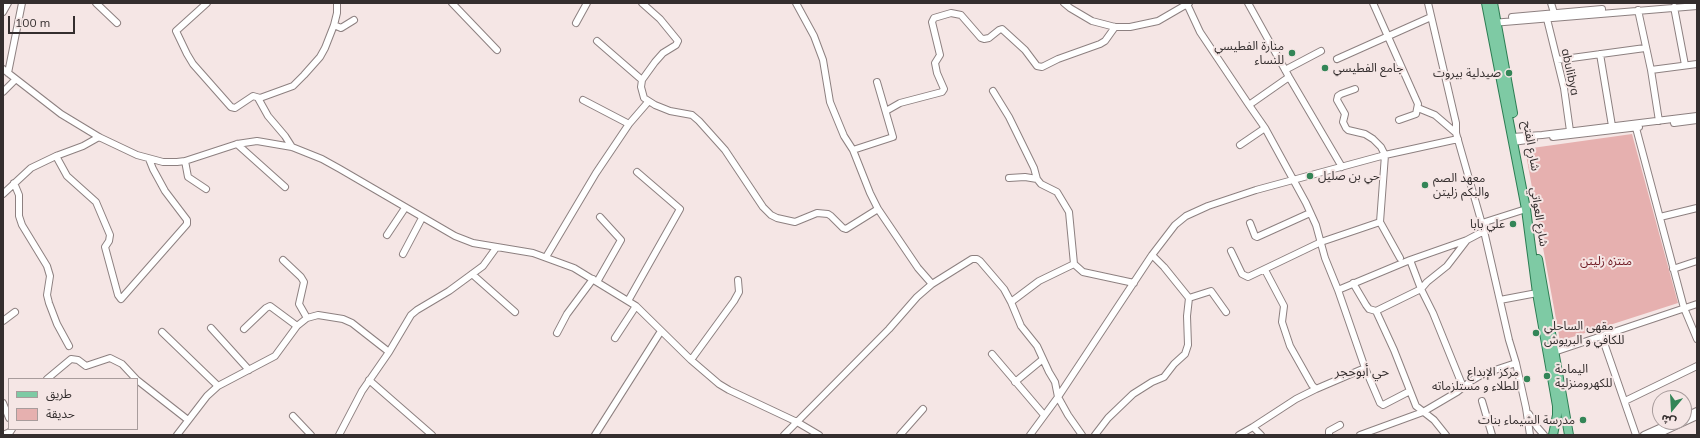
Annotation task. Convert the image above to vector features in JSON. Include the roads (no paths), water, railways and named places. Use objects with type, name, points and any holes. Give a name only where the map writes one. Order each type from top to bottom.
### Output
[{"type":"main road","name":"شارع العواتي","points":[[1492,3],[1492,21],[1515,139],[1537,293],[1557,406],[1557,415],[1553,435]]},
{"type":"main road","name":"شارع الفتح","points":[[1515,139],[1569,435]]},
{"type":"street","points":[[3,11],[8,3]]},
{"type":"street","points":[[22,3],[6,71],[15,80],[61,114],[99,137],[137,155],[163,162],[185,161],[237,144],[257,141],[292,147],[322,159],[455,236],[473,243],[496,248],[528,252],[574,268],[636,306],[706,375],[729,390],[797,422],[819,435]]},
{"type":"street","points":[[96,3],[117,23]]},
{"type":"street","points":[[207,3],[176,31],[187,54],[231,107],[238,106],[253,96],[258,98],[293,86],[320,57],[334,25],[337,13],[337,3]]},
{"type":"street","points":[[452,3],[497,50]]},
{"type":"street","points":[[576,23],[587,3]]},
{"type":"street","points":[[642,3],[660,19],[678,41],[676,46],[663,53],[642,80],[642,93],[644,98],[648,102],[670,111],[692,115],[699,121],[724,150],[763,207],[777,218],[795,222],[819,213],[831,216],[843,228],[846,229],[878,209]]},
{"type":"street","points":[[796,3],[814,36],[823,60],[830,102],[844,136],[853,150],[861,173],[878,209],[918,268],[932,284]]},
{"type":"street","points":[[1064,3],[1092,21],[1115,27],[1130,27],[1158,21],[1188,4],[1200,32],[1265,128],[1295,180],[1316,225],[1365,368],[1380,403],[1383,405],[1410,391]]},
{"type":"street","points":[[1248,3],[1289,77],[1342,167]]},
{"type":"street","points":[[1373,3],[1418,104],[1416,114],[1399,120]]},
{"type":"street","points":[[1428,3],[1456,123],[1457,136],[1482,223],[1516,363],[1526,408],[1530,435]]},
{"type":"street","points":[[1551,3],[1554,13]]},
{"type":"street","points":[[1492,21],[1554,13],[1680,3]]},
{"type":"street","points":[[1492,21],[1547,19],[1697,6]]},
{"type":"street","points":[[1674,8],[1685,65]]},
{"type":"street","points":[[1638,10],[1645,48],[1651,70],[1659,121]]},
{"type":"street","points":[[886,111],[900,103],[942,92],[944,89],[937,73],[935,63],[940,55],[932,22],[934,18],[952,13],[961,15],[981,38],[984,39],[989,38],[1002,29],[1025,50],[1037,66],[1042,67],[1058,59],[1100,44],[1105,41],[1115,27]]},
{"type":"street","points":[[1337,59],[1387,35],[1431,17]]},
{"type":"street","name":"abulibya","points":[[1547,19],[1564,88],[1570,131]]},
{"type":"street","points":[[334,25],[341,28],[354,20]]},
{"type":"street","points":[[597,41],[642,80]]},
{"type":"street","points":[[1557,60],[1645,48]]},
{"type":"street","points":[[1285,70],[1321,51]]},
{"type":"street","points":[[1600,54],[1612,126]]},
{"type":"street","points":[[1651,70],[1685,65],[1697,66]]},
{"type":"street","points":[[1249,104],[1289,77]]},
{"type":"street","points":[[3,92],[15,80]]},
{"type":"street","points":[[853,150],[892,138],[893,134],[877,82]]},
{"type":"street","points":[[1355,89],[1341,94],[1337,98],[1345,114],[1344,125],[1348,130],[1365,134],[1373,139],[1385,155],[1380,222],[1400,258]]},
{"type":"street","points":[[993,91],[1009,117],[1034,168],[1037,179],[1041,184],[1058,192],[1069,212],[1074,264],[1083,272],[1134,284]]},
{"type":"street","points":[[258,98],[268,116],[292,147]]},
{"type":"street","points":[[583,100],[628,124]]},
{"type":"street","points":[[546,257],[596,173],[628,124],[648,102]]},
{"type":"street","points":[[1418,108],[1435,115],[1457,136]]},
{"type":"street","points":[[1515,139],[1697,116]]},
{"type":"street","points":[[1515,139],[1636,128],[1697,120]]},
{"type":"street","points":[[1240,145],[1265,128]]},
{"type":"street","points":[[1636,128],[1684,308],[1697,339]]},
{"type":"street","points":[[1030,435],[1058,397],[1152,255],[1175,225],[1192,212],[1228,198],[1457,136]]},
{"type":"street","points":[[3,194],[31,168],[56,156],[75,150],[99,137]]},
{"type":"street","points":[[237,144],[286,187]]},
{"type":"street","points":[[56,156],[67,176],[96,202],[110,235],[105,247],[118,295],[121,299],[186,224],[187,220],[165,191],[149,159]]},
{"type":"street","points":[[185,161],[188,177],[206,189]]},
{"type":"street","points":[[628,301],[680,209],[637,172]]},
{"type":"street","points":[[1009,178],[1025,177],[1037,179]]},
{"type":"street","points":[[14,183],[19,195],[19,216],[22,225],[46,266],[50,276],[47,295],[49,303],[57,324],[69,346]]},
{"type":"street","points":[[387,236],[405,208]]},
{"type":"street","points":[[1660,217],[1697,208]]},
{"type":"street","points":[[1482,223],[1526,209]]},
{"type":"street","points":[[1250,223],[1257,237],[1310,213]]},
{"type":"street","points":[[557,333],[567,314],[595,280],[621,243],[621,240],[600,217]]},
{"type":"street","points":[[402,254],[422,218]]},
{"type":"street","points":[[1231,250],[1242,274],[1250,277],[1321,242],[1380,222]]},
{"type":"street","points":[[1338,290],[1353,282],[1467,240],[1484,231]]},
{"type":"street","points":[[1353,282],[1366,305],[1370,309],[1376,311],[1421,289],[1427,282],[1447,266],[1467,240]]},
{"type":"street","points":[[338,435],[369,380],[389,352],[411,315],[449,291],[483,266],[496,248]]},
{"type":"street","points":[[1095,435],[1108,418],[1133,394],[1152,382],[1164,377],[1174,364],[1185,354],[1188,345],[1187,316],[1189,298],[1164,267],[1152,255]]},
{"type":"street","points":[[784,435],[889,329],[914,300],[932,284],[972,259],[977,259],[999,283],[1011,302],[1021,326],[1037,346],[1055,382],[1058,397],[1082,435]]},
{"type":"street","points":[[283,260],[301,277],[304,282],[300,304],[307,318]]},
{"type":"street","points":[[1410,260],[1463,387]]},
{"type":"street","points":[[1673,268],[1697,261]]},
{"type":"street","points":[[1011,302],[1039,281],[1074,264]]},
{"type":"street","points":[[1264,270],[1284,306],[1282,322],[1290,346],[1312,385],[1316,389]]},
{"type":"street","points":[[472,274],[516,312]]},
{"type":"street","points":[[691,360],[739,292],[738,280]]},
{"type":"street","points":[[1189,298],[1212,291],[1226,312]]},
{"type":"street","points":[[1500,300],[1537,293]]},
{"type":"street","points":[[1554,352],[1697,304]]},
{"type":"street","points":[[244,329],[270,306],[298,326]]},
{"type":"street","points":[[615,338],[636,306]]},
{"type":"street","points":[[1376,311],[1394,350],[1416,406],[1434,420],[1446,435]]},
{"type":"street","points":[[3,321],[16,312]]},
{"type":"street","points":[[177,435],[207,396],[218,386],[275,356],[298,326],[307,318],[318,315],[343,319],[352,323],[389,352]]},
{"type":"street","points":[[211,328],[249,370]]},
{"type":"street","points":[[595,435],[661,331]]},
{"type":"street","points":[[162,332],[218,386]]},
{"type":"street","points":[[1602,337],[1636,435]]},
{"type":"street","points":[[992,354],[1014,382],[1044,415]]},
{"type":"street","points":[[48,378],[71,359],[78,360],[86,366],[110,358],[122,364],[134,378]]},
{"type":"street","points":[[1014,382],[1043,359]]},
{"type":"street","points":[[1360,435],[1423,412],[1457,392],[1483,374],[1516,363]]},
{"type":"street","points":[[1625,401],[1697,366]]},
{"type":"street","points":[[1240,435],[1296,399],[1365,368]]},
{"type":"street","points":[[369,380],[432,435]]},
{"type":"street","points":[[138,382],[188,420]]},
{"type":"street","points":[[1482,400],[1492,435]]},
{"type":"street","points":[[3,402],[8,414]]},
{"type":"street","points":[[1526,408],[1531,419],[1544,435]]},
{"type":"street","points":[[900,435],[923,409]]},
{"type":"street","points":[[293,416],[311,435]]},
{"type":"street","points":[[1330,435],[1329,431],[1340,425]]},
{"type":"street","points":[[1253,427],[1261,435]]},
{"type":"street","points":[[3,435],[11,430]]},
{"type":"street","points":[[1644,435],[1655,430]]},
{"type":"street","points":[[1656,435],[1667,430]]},
{"type":"place","name":"منارة الفطيسي للنساء","points":[[1292,53]]},
{"type":"place","name":"جامع الفطيسي","points":[[1325,68]]},
{"type":"place","name":"صيدلية بيروت","points":[[1509,73]]},
{"type":"place","name":"حي بن صليل","points":[[1310,176]]},
{"type":"place","name":"معهد الصم والبكم زليتن","points":[[1425,185]]},
{"type":"place","name":"علي بابا","points":[[1513,224]]},
{"type":"place","name":"مقهى الساحلي للكافي و البريوش","points":[[1536,333]]},
{"type":"place","name":"اليمامة للكهرومنزلية","points":[[1547,376]]},
{"type":"place","name":"مركز الإبداع للطلاء و مستلزماته","points":[[1527,379]]},
{"type":"place","name":"مدرسة الشيماء بنات","points":[[1583,420]]},
{"type":"district","name":"حي أبوحجر","points":[[1362,372]]},
{"type":"park label","name":"منتزه زليتن","points":[[1606,261]]}]
